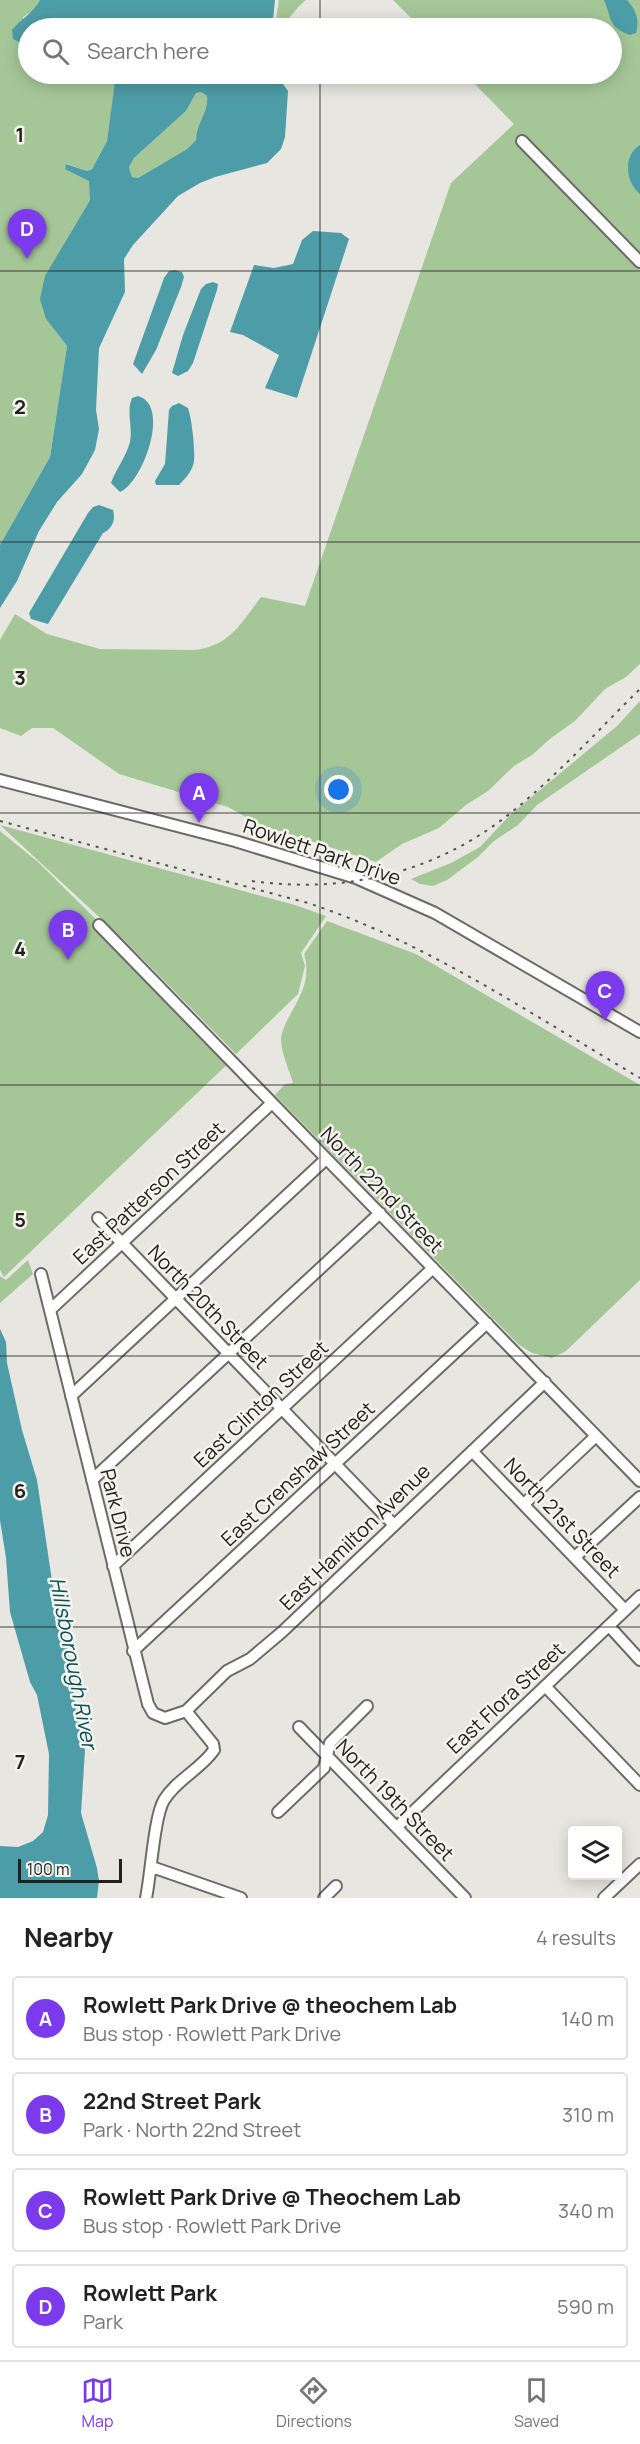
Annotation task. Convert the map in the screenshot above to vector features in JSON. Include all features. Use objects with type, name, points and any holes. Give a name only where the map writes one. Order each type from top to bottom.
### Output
[{"type":"street","points":[[522,141],[640,262]]},
{"type":"street","name":"Rowlett Park Drive","points":[[0,780],[236,841],[362,880],[435,914],[640,1032]]},
{"type":"street","name":"North 22nd Street","points":[[99,925],[640,1481]]},
{"type":"street","name":"East Patterson Street","points":[[50,1310],[272,1103]]},
{"type":"street","points":[[71,1396],[326,1159]]},
{"type":"street","points":[[92,1480],[380,1213]]},
{"type":"street","name":"North 20th Street","points":[[98,1218],[393,1524]]},
{"type":"street","name":"East Clinton Street","points":[[113,1566],[433,1268]]},
{"type":"street","name":"Park Drive","points":[[41,1274],[148,1704],[153,1713],[165,1718],[186,1711]]},
{"type":"street","name":"East Crenshaw Street","points":[[134,1651],[486,1323]]},
{"type":"street","name":"East Hamilton Avenue","points":[[186,1711],[227,1671],[250,1659],[282,1632],[393,1524],[545,1382]]},
{"type":"street","points":[[524,1504],[596,1436]]},
{"type":"street","name":"North 21st Street","points":[[472,1451],[626,1610]]},
{"type":"street","points":[[575,1557],[640,1497]]},
{"type":"street","name":"East Flora Street","points":[[398,1826],[640,1596]]},
{"type":"street","points":[[609,1626],[640,1660]]},
{"type":"street","points":[[545,1686],[640,1785]]},
{"type":"street","points":[[278,1812],[324,1768],[330,1743],[367,1706]]},
{"type":"street","points":[[146,1898],[163,1802],[180,1779],[208,1758],[214,1750],[213,1744],[186,1711]]},
{"type":"street","name":"North 19th Street","points":[[299,1727],[398,1826],[465,1898]]},
{"type":"street","points":[[604,1898],[640,1864]]},
{"type":"street","points":[[152,1867],[241,1898]]},
{"type":"street","points":[[324,1898],[336,1886]]},
{"type":"green space","points":[[0,0],[40,0],[35,9],[23,18],[18,18],[18,84],[116,84],[107,141],[92,169],[87,171],[67,164],[65,168],[90,181],[90,200],[65,242],[46,319],[67,346],[50,457],[0,545]]},
{"type":"green space","points":[[279,0],[306,0],[289,18],[276,18]]},
{"type":"green space","points":[[393,0],[640,0],[640,664],[626,677],[605,689],[575,721],[532,755],[514,766],[488,791],[466,805],[439,828],[402,844],[376,862],[258,824],[228,807],[119,774],[53,728],[32,728],[21,736],[0,728],[0,640],[15,614],[47,634],[100,649],[194,650],[217,644],[234,632],[261,597],[305,606],[451,183],[514,124],[475,84],[622,84],[622,18],[411,18]]},
{"type":"green space","points":[[201,92],[207,96],[207,102],[196,140],[187,149],[138,178],[132,177],[129,167],[134,158],[186,111],[196,93]]},
{"type":"green space","points":[[640,701],[640,734],[537,805],[518,825],[494,841],[478,857],[447,880],[433,886],[420,884],[411,879],[451,863],[480,847],[510,815],[617,726]]},
{"type":"green space","points":[[0,825],[295,905],[326,916],[301,953],[305,966],[298,994],[236,1054],[125,941]]},
{"type":"green space","points":[[0,831],[38,862],[235,1057],[4,1277],[0,1270]]},
{"type":"green space","points":[[327,921],[416,954],[640,1085],[640,1280],[566,1351],[552,1358],[532,1353],[518,1344],[275,1095],[285,1084],[293,1083],[283,1051],[282,1033],[304,986],[306,966],[304,954]]},
{"type":"green space","points":[[28,1260],[33,1274],[0,1303],[0,1276],[6,1280]]},
{"type":"water","points":[[40,0],[275,0],[273,18],[24,18]]},
{"type":"water","points":[[604,0],[627,0],[636,15],[638,24],[636,33],[630,35],[622,31],[622,18],[610,17]]},
{"type":"water","points":[[18,24],[18,41],[13,39],[12,30]]},
{"type":"water","points":[[115,84],[283,84],[288,91],[285,137],[281,149],[267,163],[215,177],[178,196],[133,245],[124,259],[125,292],[99,348],[96,410],[99,429],[95,450],[82,474],[57,502],[39,531],[17,581],[0,608],[0,545],[50,457],[67,346],[46,319],[40,299],[45,276],[90,200],[89,181],[65,169],[66,164],[87,171],[92,169],[107,141]],"holes":[[[201,92],[207,96],[196,140],[187,149],[138,178],[132,177],[129,167],[134,158],[186,111],[196,93]]]},
{"type":"water","points":[[640,145],[640,194],[629,177],[628,162],[634,150]]},
{"type":"water","points":[[313,231],[341,233],[349,239],[297,398],[265,388],[279,355],[243,335],[230,332],[254,265],[274,268],[293,264],[302,240]]},
{"type":"water","points":[[169,271],[182,272],[184,277],[181,287],[156,350],[142,374],[133,364],[164,278]]},
{"type":"water","points":[[213,282],[218,284],[217,290],[193,363],[188,371],[178,376],[172,373],[183,335],[201,289]]},
{"type":"water","points":[[138,396],[148,402],[152,413],[153,428],[150,444],[137,474],[120,492],[111,483],[130,442],[130,403],[132,398]]},
{"type":"water","points":[[179,403],[188,408],[194,442],[193,464],[189,474],[179,485],[156,485],[155,481],[165,464],[169,410]]},
{"type":"water","points":[[99,505],[113,510],[114,521],[111,527],[103,533],[48,624],[31,619],[29,613],[88,513],[93,507]]},
{"type":"water","points":[[0,1329],[6,1342],[7,1363],[22,1430],[37,1480],[54,1594],[68,1651],[76,1712],[85,1750],[81,1813],[97,1868],[99,1881],[97,1898],[0,1898],[0,1846],[18,1847],[33,1841],[43,1832],[48,1815],[49,1754],[37,1695],[30,1682],[10,1612],[6,1558],[0,1520]]},
{"type":"waterway","name":"Hillsborough River","points":[[91,306],[102,255]]},
{"type":"railway","points":[[252,881],[285,884],[348,882],[410,868],[440,857],[468,842],[515,810],[552,777],[640,689]]},
{"type":"railway","points":[[0,821],[308,903],[351,919],[394,938],[478,982],[640,1078]]},
{"type":"place","name":"Rowlett Park","points":[[27,259]]},
{"type":"place","name":"Rowlett Park Drive @ theochem Lab","points":[[199,823]]},
{"type":"place","name":"22nd Street Park","points":[[68,960]]},
{"type":"place","name":"Rowlett Park Drive @ Theochem Lab","points":[[605,1021]]}]
